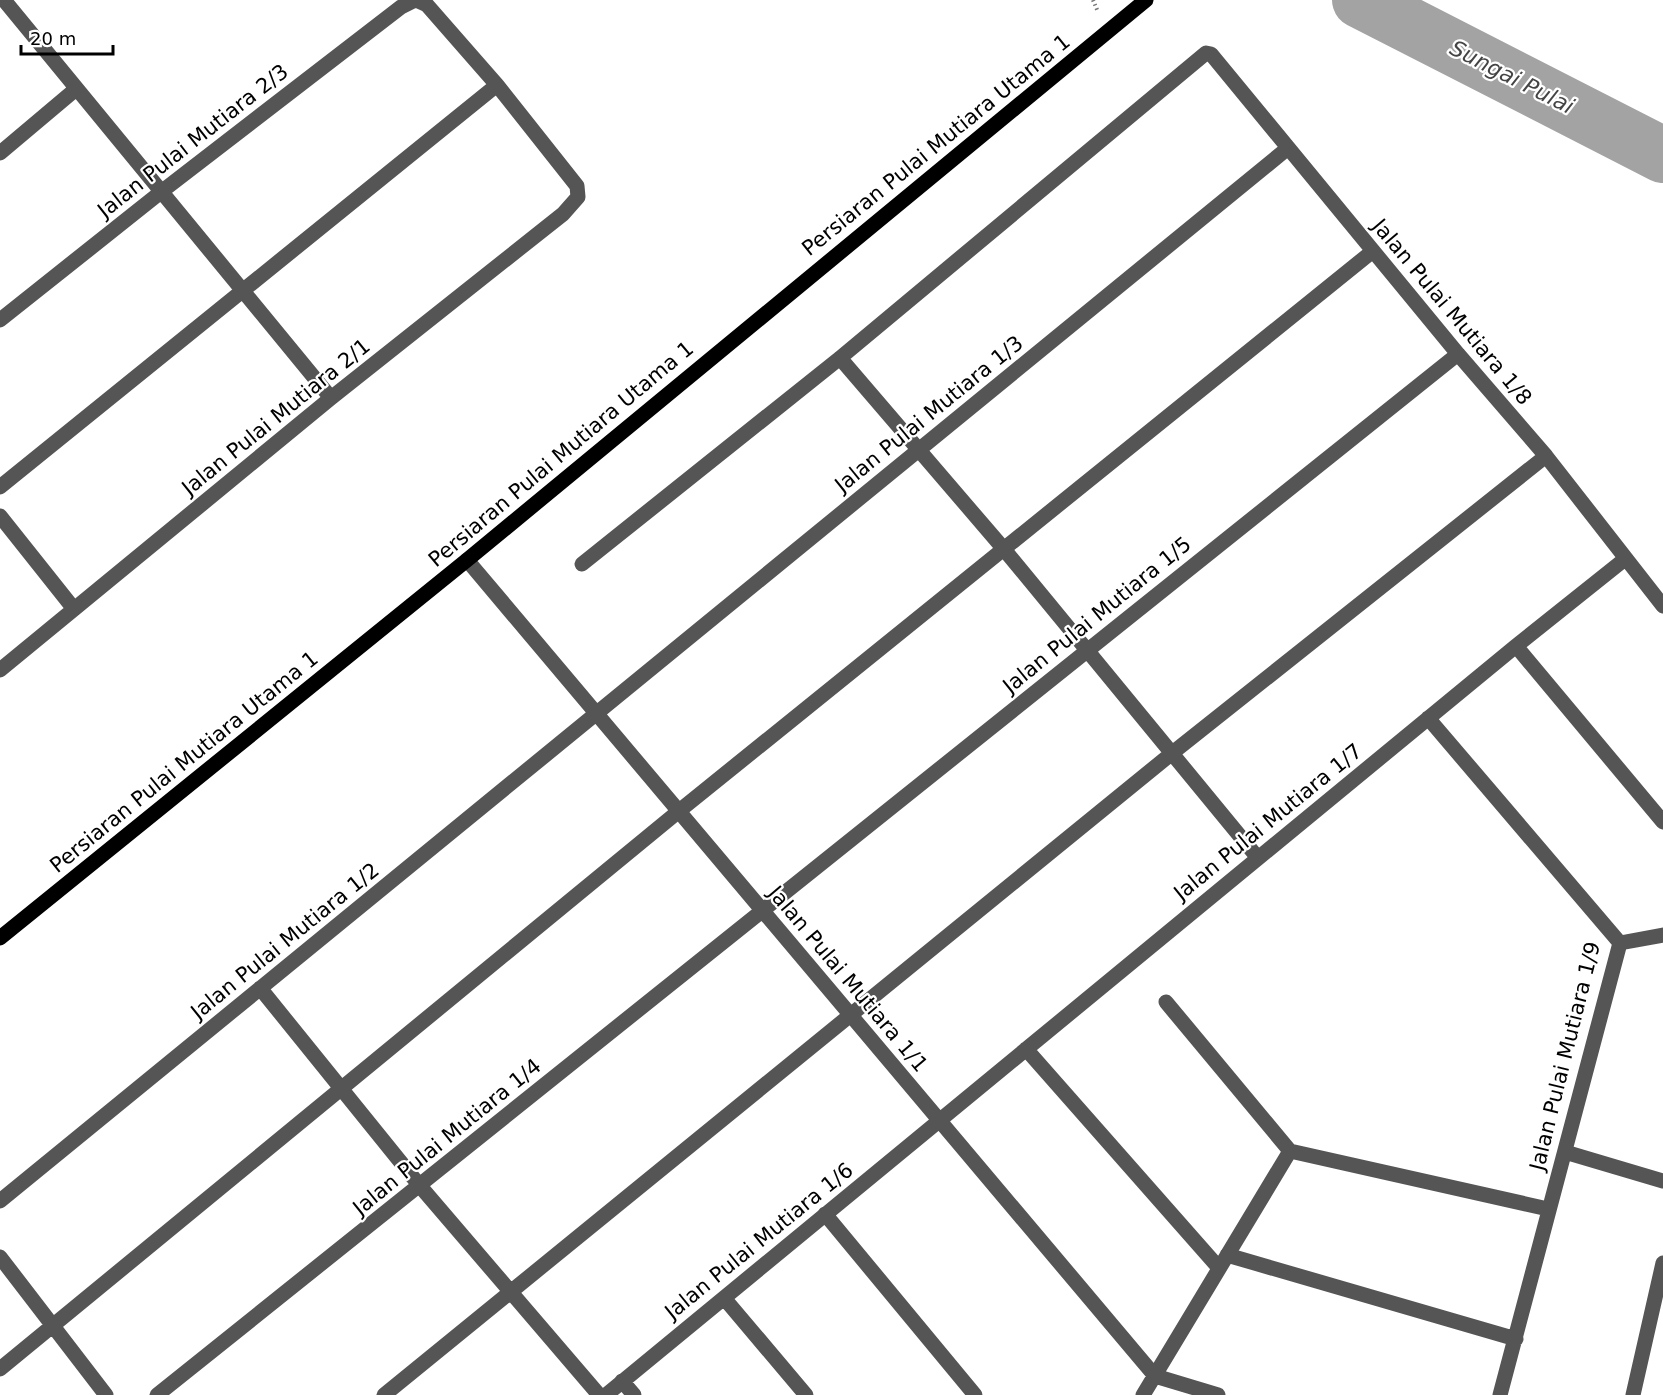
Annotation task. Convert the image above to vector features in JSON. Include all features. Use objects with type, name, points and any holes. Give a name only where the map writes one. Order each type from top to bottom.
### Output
[{"type":"main road","name":"Persiaran Pulai Mutiara Utama 1","points":[[0,938],[467,560],[1146,0]]},
{"type":"street","points":[[4,0],[331,398]]},
{"type":"street","points":[[0,487],[497,85],[427,5],[415,0]]},
{"type":"street","name":"Jalan Pulai Mutiara 2/3","points":[[0,320],[160,192],[401,7],[415,0]]},
{"type":"street","name":"Jalan Pulai Mutiara 1/8","points":[[840,358],[1201,54],[1211,54],[1458,354],[1546,456],[1663,606]]},
{"type":"street","name":"Jalan Pulai Mutiara 2/1","points":[[0,670],[331,398],[563,214],[578,197],[578,186],[497,85]]},
{"type":"street","points":[[0,153],[76,89]]},
{"type":"street","name":"Jalan Pulai Mutiara 1/3","points":[[597,713],[1288,148]]},
{"type":"street","points":[[0,1369],[679,811],[1373,251]]},
{"type":"street","name":"Jalan Pulai Mutiara 1/5","points":[[763,910],[1458,354]]},
{"type":"street","points":[[582,564],[840,358],[917,451],[1003,548],[1258,858]]},
{"type":"street","points":[[384,1395],[1172,754],[1546,456]]},
{"type":"street","points":[[0,516],[74,609]]},
{"type":"street","name":"Jalan Pulai Mutiara 1/7","points":[[939,1120],[1516,646],[1626,559]]},
{"type":"street","name":"Jalan Pulai Mutiara 1/1","points":[[467,560],[1155,1376]]},
{"type":"street","points":[[1516,646],[1663,822]]},
{"type":"street","name":"Jalan Pulai Mutiara 1/2","points":[[0,1201],[597,713]]},
{"type":"street","name":"Jalan Pulai Mutiara 1/9","points":[[1428,718],[1620,943],[1500,1395]]},
{"type":"street","name":"Jalan Pulai Mutiara 1/4","points":[[157,1395],[763,910]]},
{"type":"street","points":[[1620,943],[1663,935]]},
{"type":"street","points":[[260,988],[420,1186],[599,1395]]},
{"type":"street","points":[[1166,1002],[1290,1151],[1548,1209]]},
{"type":"street","points":[[1026,1049],[1223,1262],[1516,1340]]},
{"type":"street","name":"Jalan Pulai Mutiara 1/6","points":[[606,1395],[939,1120]]},
{"type":"street","points":[[1143,1395],[1290,1151]]},
{"type":"street","points":[[1565,1152],[1663,1181]]},
{"type":"street","points":[[825,1214],[975,1395]]},
{"type":"street","points":[[0,1257],[106,1395]]},
{"type":"street","points":[[1633,1395],[1663,1263]]},
{"type":"street","points":[[724,1298],[806,1395]]},
{"type":"street","points":[[1155,1376],[1218,1395]]},
{"type":"street","points":[[622,1381],[634,1395]]},
{"type":"waterway","name":"Sungai Pulai","points":[[1360,0],[1663,155]]}]
